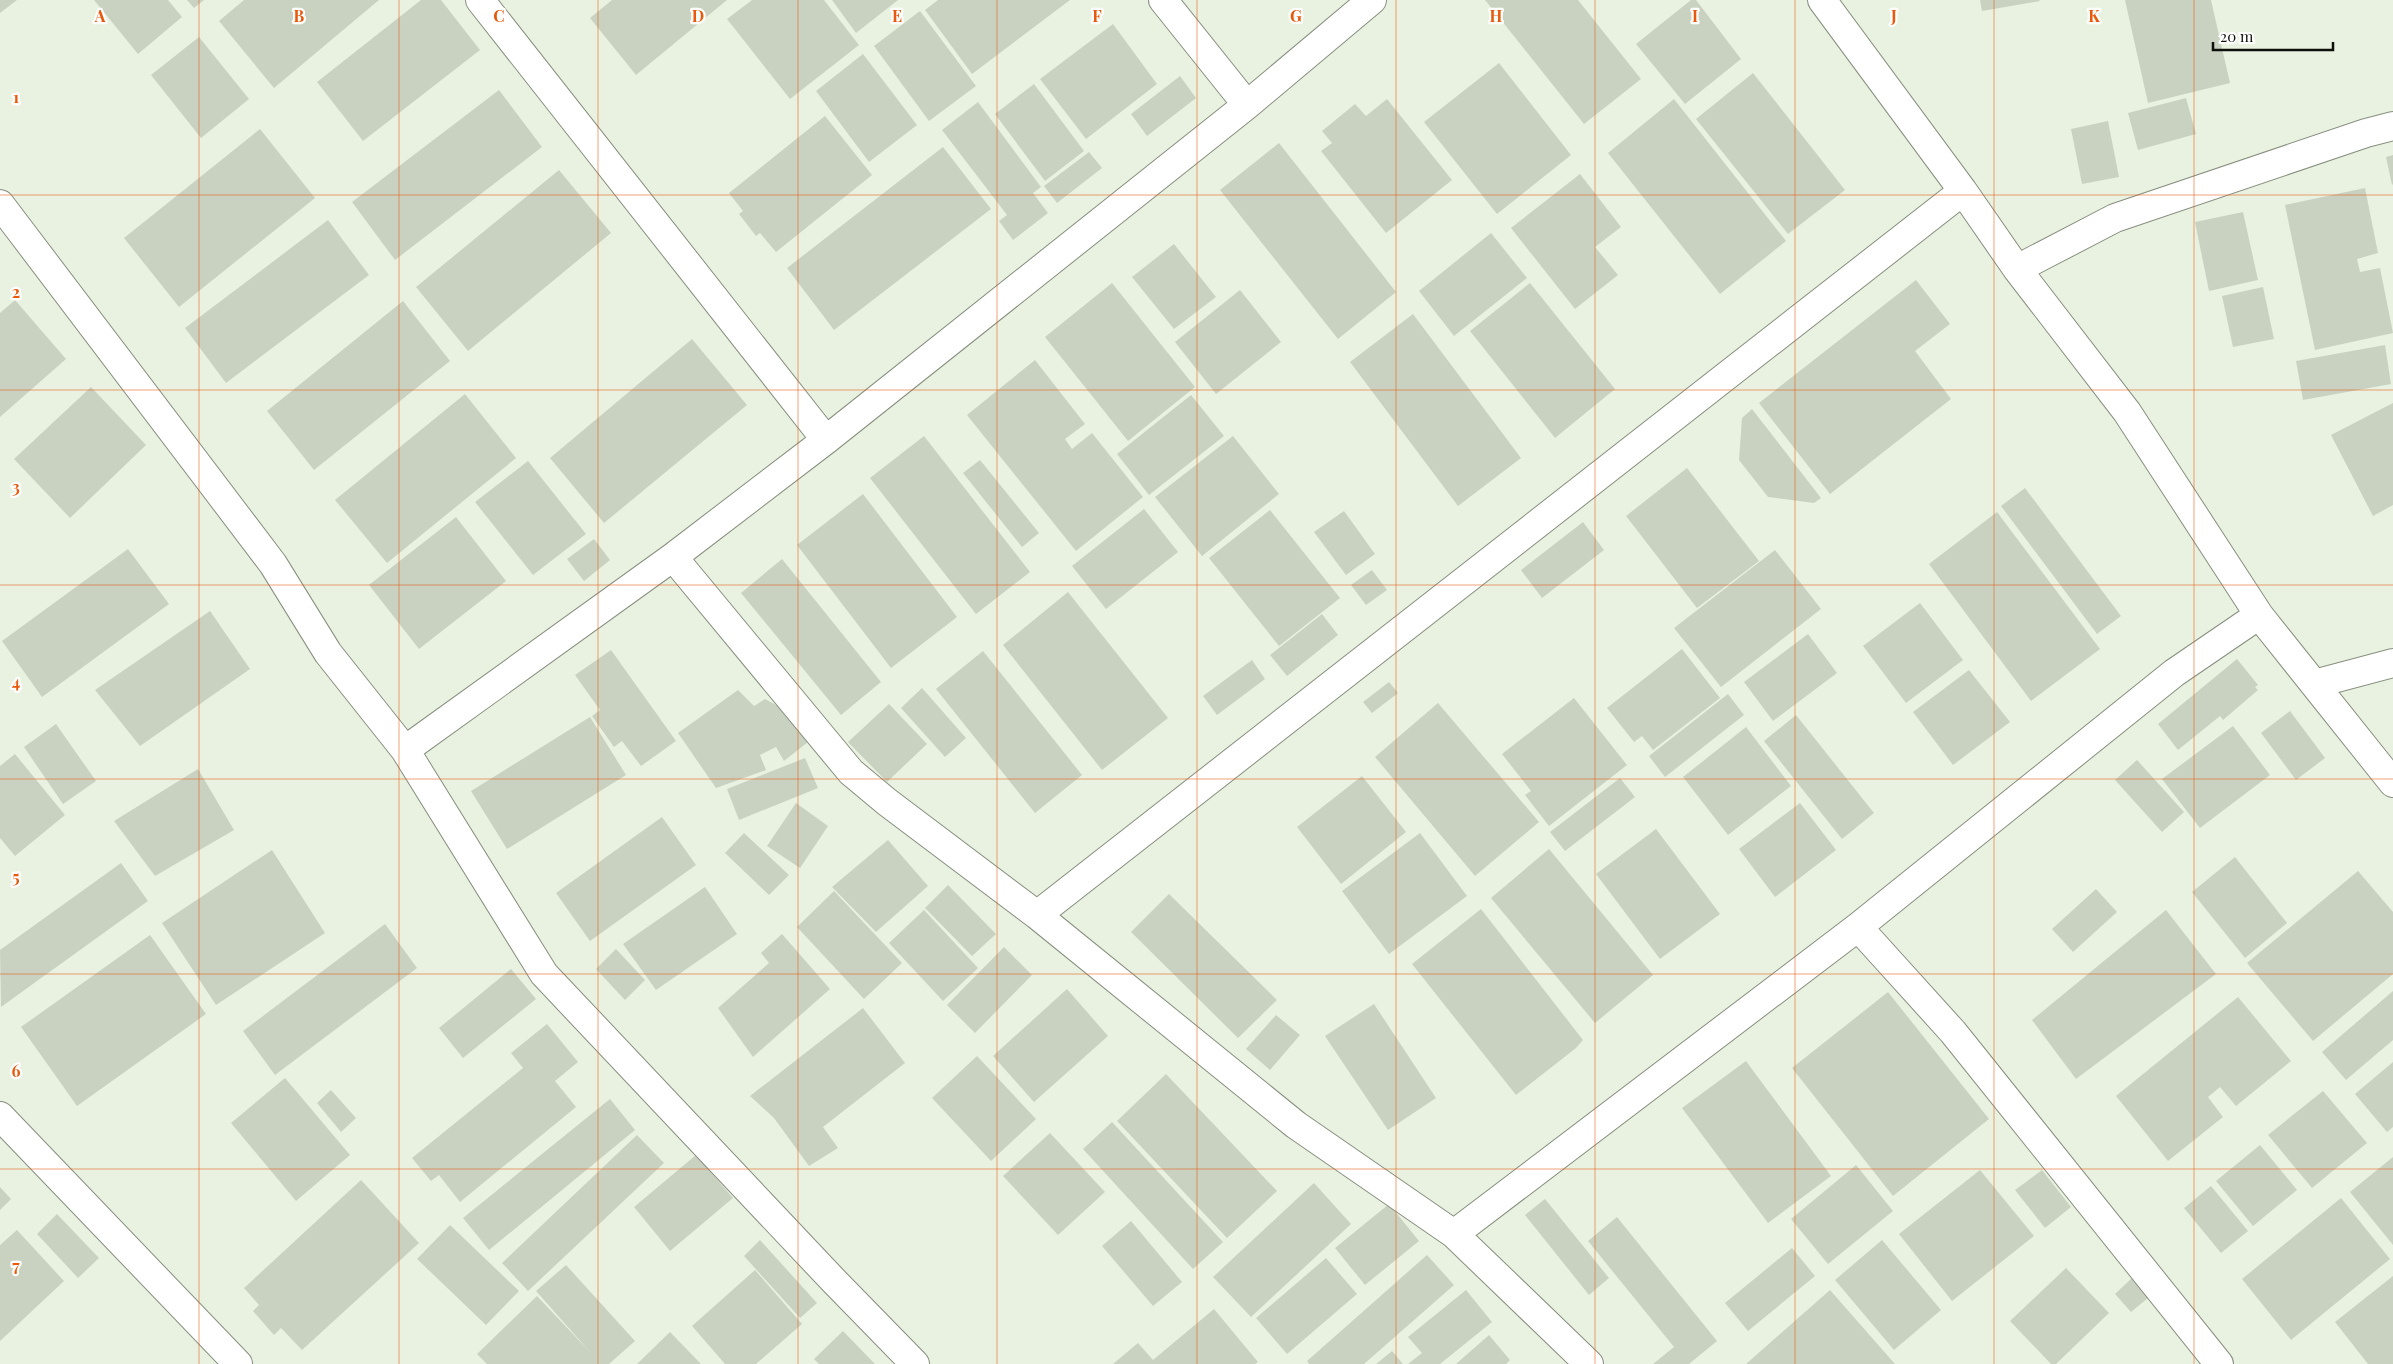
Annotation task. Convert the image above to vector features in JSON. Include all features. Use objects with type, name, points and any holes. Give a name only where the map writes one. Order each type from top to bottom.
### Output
[{"type":"street","points":[[480,0],[826,440]]},
{"type":"street","points":[[1163,0],[1247,105]]},
{"type":"street","points":[[406,750],[674,557],[826,440],[1247,105],[1372,0]]},
{"type":"street","points":[[1822,0],[1963,192],[2017,270],[2127,412],[2259,615],[2393,783]]},
{"type":"street","points":[[2017,270],[2115,218],[2366,133],[2393,126]]},
{"type":"street","points":[[1037,915],[1963,192]]},
{"type":"street","points":[[0,204],[274,564],[328,653],[406,750],[544,974],[915,1364]]},
{"type":"street","points":[[674,557],[851,772],[887,802],[1037,915],[1296,1125],[1454,1234],[1590,1364]]},
{"type":"street","points":[[1454,1234],[1858,927],[2174,674],[2259,615]]},
{"type":"street","points":[[2314,684],[2393,663]]},
{"type":"street","points":[[1858,927],[1953,1032],[2219,1364]]},
{"type":"street","points":[[0,1116],[238,1364]]},
{"type":"building","points":[[0,0],[17,0],[0,13]]},
{"type":"building","points":[[94,0],[168,0],[182,17],[138,54]]},
{"type":"building","points":[[187,0],[204,0],[194,8]]},
{"type":"building","points":[[244,0],[379,0],[274,88],[219,21]]},
{"type":"building","points":[[421,0],[441,0],[480,50],[363,141],[317,82]]},
{"type":"building","points":[[612,0],[727,0],[636,75],[590,18]]},
{"type":"building","points":[[752,0],[824,0],[859,45],[790,99],[727,19]]},
{"type":"building","points":[[832,0],[898,0],[856,33]]},
{"type":"building","points":[[938,0],[1070,0],[972,74],[925,10]]},
{"type":"building","points":[[1485,0],[1578,0],[1641,79],[1584,124]]},
{"type":"building","points":[[1691,0],[1696,0],[1741,59],[1685,104],[1636,44]]},
{"type":"building","points":[[1980,0],[2039,0],[2040,1],[1982,11]]},
{"type":"building","points":[[2125,0],[2211,0],[2230,83],[2148,103]]},
{"type":"building","points":[[920,11],[976,86],[929,121],[874,46]]},
{"type":"building","points":[[1113,24],[1157,84],[1086,139],[1040,79]]},
{"type":"building","points":[[199,37],[249,99],[201,138],[151,75]]},
{"type":"building","points":[[863,54],[917,125],[869,162],[816,91]]},
{"type":"building","points":[[1499,63],[1571,155],[1497,214],[1424,122]]},
{"type":"building","points":[[1753,73],[1845,190],[1788,234],[1696,119]]},
{"type":"building","points":[[1180,76],[1196,98],[1147,136],[1131,114]]},
{"type":"building","points":[[1034,84],[1084,151],[1045,181],[995,114]]},
{"type":"building","points":[[499,90],[542,147],[395,260],[352,202]]},
{"type":"building","points":[[2186,98],[2196,134],[2138,150],[2128,113]]},
{"type":"building","points":[[1387,99],[1452,180],[1386,233],[1321,151],[1332,143],[1322,131],[1355,104],[1366,116]]},
{"type":"building","points":[[1674,99],[1786,241],[1720,294],[1608,153]]},
{"type":"building","points":[[978,102],[1041,187],[1033,193],[1048,213],[1013,240],[999,221],[1007,215],[942,130]]},
{"type":"building","points":[[825,116],[872,175],[776,252],[760,233],[756,236],[739,214],[743,211],[729,193]]},
{"type":"building","points":[[2108,121],[2119,177],[2082,184],[2071,129]]},
{"type":"building","points":[[260,129],[315,198],[179,307],[124,238]]},
{"type":"building","points":[[1279,143],[1396,292],[1338,339],[1220,190]]},
{"type":"building","points":[[943,147],[991,209],[834,330],[787,268]]},
{"type":"building","points":[[1089,152],[1102,168],[1057,203],[1044,186]]},
{"type":"building","points":[[2393,155],[2393,184],[2392,185],[2386,157]]},
{"type":"building","points":[[559,170],[611,233],[468,351],[416,287]]},
{"type":"building","points":[[1580,174],[1621,227],[1595,247],[1618,275],[1575,309],[1511,228]]},
{"type":"building","points":[[2365,188],[2378,253],[2357,259],[2360,272],[2380,268],[2393,333],[2315,350],[2285,205]]},
{"type":"building","points":[[2243,212],[2258,280],[2209,291],[2195,222]]},
{"type":"building","points":[[328,220],[369,275],[226,383],[185,328]]},
{"type":"building","points":[[1491,233],[1527,278],[1454,336],[1419,291]]},
{"type":"building","points":[[1174,244],[1216,297],[1174,329],[1132,277]]},
{"type":"building","points":[[1916,280],[1950,324],[1915,351],[1951,399],[1830,494],[1759,403]]},
{"type":"building","points":[[1112,283],[1195,387],[1128,441],[1045,337]]},
{"type":"building","points":[[1530,283],[1615,389],[1555,438],[1470,331]]},
{"type":"building","points":[[2263,287],[2274,339],[2233,347],[2222,296]]},
{"type":"building","points":[[1240,290],[1281,342],[1216,394],[1175,342]]},
{"type":"building","points":[[15,300],[66,359],[0,417],[0,313]]},
{"type":"building","points":[[403,301],[450,361],[314,470],[267,411]]},
{"type":"building","points":[[1413,314],[1521,458],[1458,506],[1350,362]]},
{"type":"building","points":[[692,339],[747,405],[604,523],[550,458]]},
{"type":"building","points":[[2385,345],[2391,384],[2303,400],[2296,361]]},
{"type":"building","points":[[1035,360],[1085,424],[1065,439],[1072,449],[1092,433],[1143,497],[1076,551],[967,415]]},
{"type":"building","points":[[91,387],[146,445],[70,518],[14,459]]},
{"type":"building","points":[[465,394],[516,458],[387,563],[335,500]]},
{"type":"building","points":[[1191,395],[1224,436],[1149,495],[1117,454]]},
{"type":"building","points":[[2393,403],[2393,505],[2373,516],[2331,435]]},
{"type":"building","points":[[1752,409],[1821,498],[1814,503],[1768,497],[1739,460],[1742,418]]},
{"type":"building","points":[[924,436],[1030,572],[976,614],[870,478]]},
{"type":"building","points":[[1233,436],[1279,494],[1202,556],[1155,497]]},
{"type":"building","points":[[980,460],[1039,533],[1022,547],[963,473]]},
{"type":"building","points":[[528,461],[586,534],[533,575],[475,502]]},
{"type":"building","points":[[1687,468],[1759,561],[1697,608],[1626,516]]},
{"type":"building","points":[[2025,488],[2121,616],[2097,634],[2001,506]]},
{"type":"building","points":[[863,494],[957,617],[891,668],[797,545]]},
{"type":"building","points":[[1144,509],[1178,552],[1106,609],[1072,566]]},
{"type":"building","points":[[1270,510],[1340,598],[1279,646],[1209,558]]},
{"type":"building","points":[[1344,511],[1375,554],[1346,575],[1314,532]]},
{"type":"building","points":[[1997,512],[2100,649],[2031,701],[1929,564]]},
{"type":"building","points":[[456,517],[506,581],[419,649],[369,585]]},
{"type":"building","points":[[1583,522],[1604,550],[1542,598],[1521,570]]},
{"type":"building","points":[[594,539],[610,560],[584,581],[567,559]]},
{"type":"building","points":[[128,549],[169,604],[42,697],[2,641]]},
{"type":"building","points":[[1775,550],[1821,609],[1721,687],[1674,628]]},
{"type":"building","points":[[782,559],[881,682],[841,715],[741,593]]},
{"type":"building","points":[[1372,570],[1387,590],[1366,605],[1351,585]]},
{"type":"building","points":[[1068,592],[1168,718],[1102,770],[1003,645]]},
{"type":"building","points":[[1920,603],[1963,660],[1906,703],[1863,646]]},
{"type":"building","points":[[210,611],[250,669],[140,746],[95,690]]},
{"type":"building","points":[[1322,614],[1338,635],[1287,676],[1270,655]]},
{"type":"building","points":[[1808,634],[1837,673],[1773,721],[1744,682]]},
{"type":"building","points":[[1682,649],[1720,698],[1653,750],[1642,736],[1634,742],[1607,708]]},
{"type":"building","points":[[611,650],[676,741],[641,766],[622,741],[614,747],[592,716],[600,710],[575,675]]},
{"type":"building","points":[[983,651],[1082,775],[1035,813],[936,689]]},
{"type":"building","points":[[2237,659],[2258,685],[2255,687],[2258,690],[2223,720],[2220,716],[2178,750],[2158,724]]},
{"type":"building","points":[[1252,660],[1265,679],[1217,715],[1203,696]]},
{"type":"building","points":[[1969,670],[2010,722],[1953,765],[1913,712]]},
{"type":"building","points":[[1389,682],[1398,693],[1372,713],[1363,702]]},
{"type":"building","points":[[922,688],[966,738],[945,757],[901,708]]},
{"type":"building","points":[[738,690],[754,706],[765,699],[778,706],[784,701],[813,738],[784,761],[776,747],[760,755],[766,770],[716,788],[678,733]]},
{"type":"building","points":[[1728,694],[1744,715],[1665,777],[1649,756]]},
{"type":"building","points":[[1574,698],[1627,765],[1549,826],[1525,795],[1531,791],[1502,754]]},
{"type":"building","points":[[1438,703],[1539,822],[1475,876],[1375,757]]},
{"type":"building","points":[[889,704],[927,744],[887,782],[848,742]]},
{"type":"building","points":[[2290,711],[2325,758],[2296,780],[2261,733]]},
{"type":"building","points":[[1796,715],[1874,813],[1842,839],[1764,741]]},
{"type":"building","points":[[590,717],[626,775],[507,849],[471,791]]},
{"type":"building","points":[[56,724],[96,781],[63,804],[24,747]]},
{"type":"building","points":[[2233,726],[2270,775],[2200,828],[2162,779]]},
{"type":"building","points":[[1746,727],[1791,786],[1728,835],[1683,777]]},
{"type":"building","points":[[15,754],[65,815],[15,856],[0,838],[0,766]]},
{"type":"building","points":[[805,758],[818,788],[739,820],[727,789]]},
{"type":"building","points":[[2137,760],[2184,812],[2162,832],[2115,780]]},
{"type":"building","points":[[198,769],[234,830],[155,876],[114,821]]},
{"type":"building","points":[[1362,776],[1406,832],[1341,884],[1297,827]]},
{"type":"building","points":[[1620,778],[1635,797],[1565,851],[1550,832]]},
{"type":"building","points":[[796,803],[828,826],[800,868],[767,846]]},
{"type":"building","points":[[1800,803],[1836,850],[1775,897],[1739,849]]},
{"type":"building","points":[[662,817],[696,865],[590,941],[556,893]]},
{"type":"building","points":[[1656,829],[1720,914],[1660,959],[1596,874]]},
{"type":"building","points":[[744,833],[789,875],[769,895],[725,853]]},
{"type":"building","points":[[1420,833],[1467,896],[1389,954],[1342,891]]},
{"type":"building","points":[[888,840],[928,886],[876,932],[832,887]]},
{"type":"building","points":[[1549,849],[1653,975],[1595,1023],[1491,898]]},
{"type":"building","points":[[272,850],[325,933],[216,1005],[162,923]]},
{"type":"building","points":[[2235,857],[2287,923],[2245,958],[2192,892]]},
{"type":"building","points":[[121,863],[148,901],[1,1007],[0,950]]},
{"type":"building","points":[[2358,871],[2393,912],[2393,974],[2313,1041],[2247,963]]},
{"type":"building","points":[[948,885],[996,934],[972,956],[925,908]]},
{"type":"building","points":[[705,887],[737,934],[656,990],[623,944]]},
{"type":"building","points":[[2096,889],[2117,912],[2073,952],[2052,929]]},
{"type":"building","points":[[834,891],[902,963],[864,999],[797,927]]},
{"type":"building","points":[[1169,894],[1277,1000],[1238,1038],[1131,932]]},
{"type":"building","points":[[1481,909],[1583,1040],[1576,1048],[1516,1095],[1412,964]]},
{"type":"building","points":[[924,910],[978,968],[943,1001],[889,943]]},
{"type":"building","points":[[2166,910],[2216,974],[2076,1079],[2032,1020]]},
{"type":"building","points":[[385,924],[417,968],[275,1075],[243,1031]]},
{"type":"building","points":[[782,934],[830,989],[753,1057],[718,1008],[769,963],[761,953]]},
{"type":"building","points":[[150,935],[206,1014],[77,1106],[21,1027]]},
{"type":"building","points":[[1004,947],[1032,975],[975,1033],[947,1005]]},
{"type":"building","points":[[616,949],[645,980],[625,1000],[596,969]]},
{"type":"building","points":[[511,969],[536,999],[463,1058],[439,1028]]},
{"type":"building","points":[[1067,989],[1108,1036],[1034,1102],[993,1056]]},
{"type":"building","points":[[2393,991],[2393,1040],[2346,1080],[2322,1052]]},
{"type":"building","points":[[1888,992],[1989,1119],[1893,1196],[1792,1068]]},
{"type":"building","points":[[2238,997],[2291,1061],[2236,1106],[2220,1087],[2208,1097],[2223,1117],[2168,1161],[2116,1096]]},
{"type":"building","points":[[1374,1004],[1436,1098],[1388,1130],[1325,1036]]},
{"type":"building","points":[[863,1008],[905,1063],[823,1127],[838,1148],[809,1166],[774,1118],[750,1096]]},
{"type":"building","points":[[1276,1015],[1300,1035],[1270,1070],[1246,1049]]},
{"type":"building","points":[[547,1024],[578,1062],[555,1081],[576,1107],[460,1202],[439,1175],[431,1181],[412,1158],[523,1068],[511,1053]]},
{"type":"building","points":[[977,1056],[1036,1119],[991,1161],[932,1098]]},
{"type":"building","points":[[1746,1061],[1831,1176],[1768,1223],[1682,1108]]},
{"type":"building","points":[[2393,1062],[2393,1127],[2387,1132],[2355,1094]]},
{"type":"building","points":[[1166,1074],[1277,1191],[1227,1238],[1117,1121]]},
{"type":"building","points":[[285,1078],[350,1155],[296,1201],[231,1123]]},
{"type":"building","points":[[331,1090],[356,1118],[341,1132],[317,1103]]},
{"type":"building","points":[[2323,1091],[2367,1143],[2312,1188],[2268,1135]]},
{"type":"building","points":[[610,1099],[635,1130],[489,1250],[463,1218]]},
{"type":"building","points":[[1112,1122],[1223,1242],[1193,1269],[1083,1149]]},
{"type":"building","points":[[1050,1133],[1105,1192],[1058,1235],[1003,1176]]},
{"type":"building","points":[[637,1135],[664,1163],[528,1291],[502,1263]]},
{"type":"building","points":[[2260,1145],[2297,1190],[2253,1226],[2216,1181]]},
{"type":"building","points":[[696,1155],[733,1198],[670,1251],[634,1207]]},
{"type":"building","points":[[2393,1157],[2393,1245],[2350,1192]]},
{"type":"building","points":[[1856,1165],[1893,1211],[1828,1264],[1791,1219]]},
{"type":"building","points":[[1980,1170],[2034,1236],[1952,1301],[1899,1234]]},
{"type":"building","points":[[2042,1170],[2071,1207],[2045,1228],[2015,1190]]},
{"type":"building","points":[[361,1180],[419,1243],[302,1350],[281,1328],[274,1335],[253,1311],[259,1305],[244,1288]]},
{"type":"building","points":[[1314,1183],[1351,1224],[1251,1317],[1213,1277]]},
{"type":"building","points":[[2211,1186],[2248,1231],[2221,1253],[2184,1208]]},
{"type":"building","points":[[0,1187],[11,1199],[0,1210]]},
{"type":"building","points":[[2341,1198],[2390,1259],[2291,1340],[2242,1279]]},
{"type":"building","points":[[1545,1199],[1609,1278],[1589,1295],[1525,1215]]},
{"type":"building","points":[[1389,1204],[1419,1241],[1365,1285],[1335,1248]]},
{"type":"building","points":[[57,1214],[99,1258],[78,1278],[37,1234]]},
{"type":"building","points":[[1617,1217],[1717,1341],[1689,1364],[1653,1364],[1674,1347],[1588,1241]]},
{"type":"building","points":[[1131,1221],[1182,1282],[1153,1306],[1102,1246]]},
{"type":"building","points":[[450,1225],[519,1291],[486,1325],[417,1259]]},
{"type":"building","points":[[17,1230],[64,1281],[0,1341],[0,1245]]},
{"type":"building","points":[[760,1240],[817,1303],[800,1318],[744,1256]]},
{"type":"building","points":[[1882,1240],[1941,1310],[1894,1350],[1835,1280]]},
{"type":"building","points":[[1792,1248],[1815,1276],[1748,1331],[1725,1303]]},
{"type":"building","points":[[1427,1255],[1454,1285],[1364,1364],[1309,1364],[1307,1361]]},
{"type":"building","points":[[1326,1258],[1357,1294],[1287,1354],[1256,1318]]},
{"type":"building","points":[[566,1265],[635,1341],[609,1364],[487,1364],[477,1354],[537,1296],[590,1352],[536,1291]]},
{"type":"building","points":[[2066,1268],[2109,1313],[2056,1364],[2051,1364],[2010,1321]]},
{"type":"building","points":[[755,1270],[802,1324],[756,1364],[725,1364],[692,1326]]},
{"type":"building","points":[[2393,1276],[2393,1364],[2368,1364],[2335,1322]]},
{"type":"building","points":[[2132,1278],[2148,1298],[2131,1312],[2115,1294]]},
{"type":"building","points":[[1466,1290],[1492,1322],[1440,1364],[1408,1364],[1422,1353],[1408,1337]]},
{"type":"building","points":[[1830,1290],[1895,1364],[1746,1364]]},
{"type":"building","points":[[1214,1309],[1258,1362],[1255,1364],[1113,1364],[1138,1343],[1153,1360]]},
{"type":"building","points":[[843,1331],[875,1364],[819,1364],[814,1359]]},
{"type":"building","points":[[670,1332],[701,1364],[637,1364]]},
{"type":"building","points":[[1489,1335],[1510,1360],[1506,1364],[1456,1364]]},
{"type":"building","points":[[1392,1351],[1403,1364],[1376,1364]]}]
